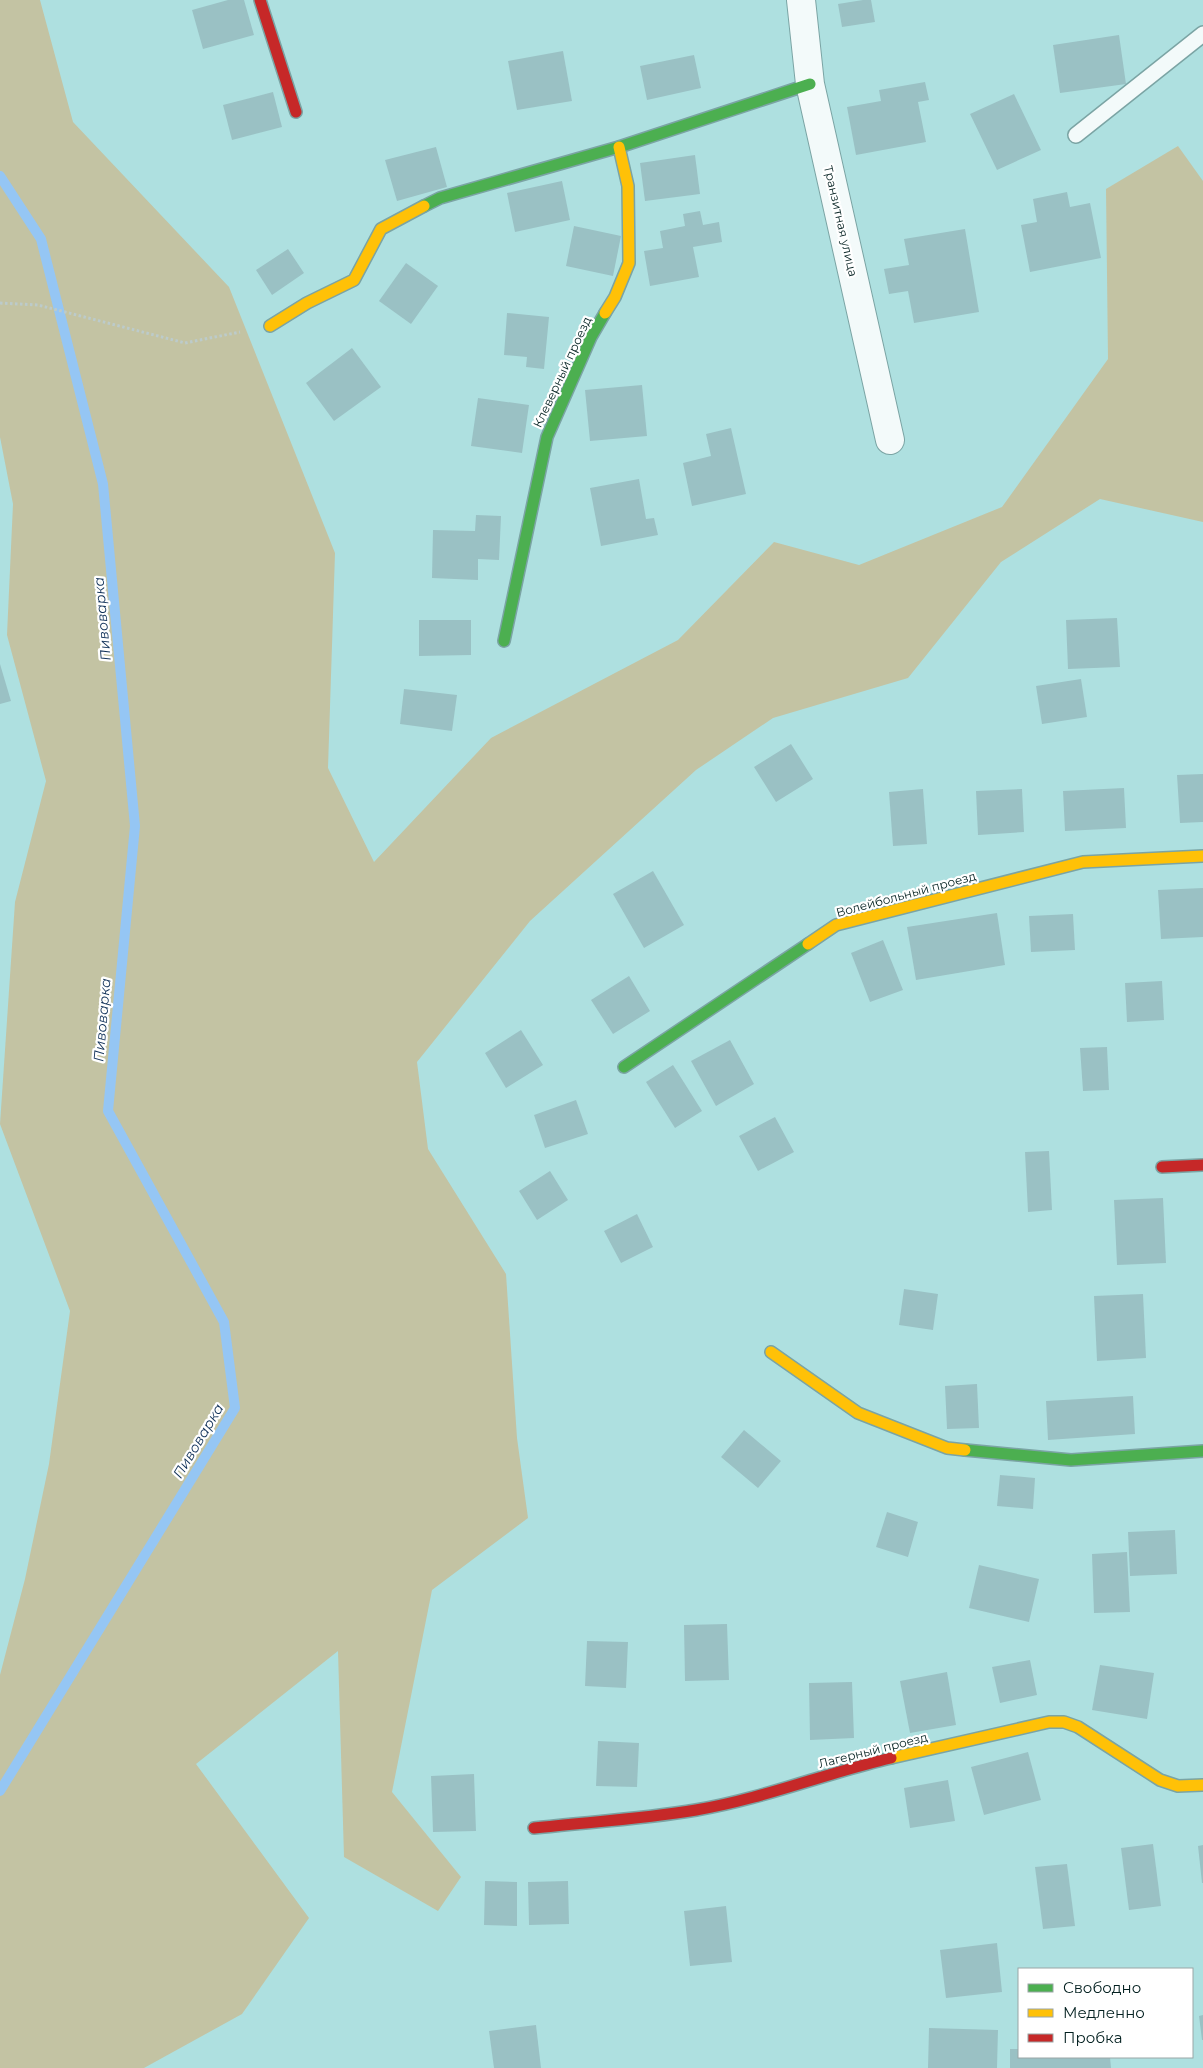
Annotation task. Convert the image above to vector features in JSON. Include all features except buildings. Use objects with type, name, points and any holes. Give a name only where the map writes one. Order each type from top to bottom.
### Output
[{"type":"street","points":[[260,0],[296,112]]},
{"type":"street","name":"Транзитная улица","points":[[801,0],[810,84],[890,440]]},
{"type":"street","points":[[270,326],[306,303],[354,280],[381,229],[440,198],[619,147],[810,84]]},
{"type":"street","name":"Клеверный проезд","points":[[504,642],[547,437],[591,337],[614,297],[629,263],[628,186],[619,147]]},
{"type":"street","name":"Волейбольный проезд","points":[[624,1067],[836,925],[1083,862],[1203,856]]},
{"type":"street","points":[[1162,1167],[1203,1166]]},
{"type":"street","points":[[771,1352],[858,1413],[947,1448],[1070,1460],[1203,1451]]},
{"type":"street","name":"Лагерный проезд","points":[[534,1828],[697,1810],[769,1792],[842,1769],[1049,1722],[1064,1722],[1078,1727],[1160,1780],[1178,1786],[1203,1785]]},
{"type":"lane","points":[[1076,135],[1203,34]]},
{"type":"path","points":[[0,303],[38,305],[185,343],[270,326]]},
{"type":"green space","points":[[0,0],[40,0],[73,122],[229,287],[335,553],[328,768],[374,862],[491,738],[678,640],[774,542],[859,565],[1002,507],[1108,359],[1106,189],[1178,146],[1203,181],[1203,522],[1100,499],[1001,562],[908,678],[773,718],[696,770],[530,921],[417,1062],[428,1149],[506,1274],[517,1438],[528,1518],[432,1590],[392,1792],[461,1877],[438,1911],[344,1857],[338,1651],[196,1764],[309,1918],[242,2014],[144,2068],[0,2068],[0,1675],[25,1579],[49,1464],[70,1311],[0,1124],[15,902],[46,781],[7,635],[13,504],[0,437]]},
{"type":"waterway","name":"Пивоварка","points":[[0,176],[41,239],[103,484],[135,826],[108,1111],[224,1322],[235,1408],[0,1791]]},
{"type":"traffic: fast","points":[[424,206],[440,198],[619,147],[810,84]]},
{"type":"traffic: fast","points":[[504,641],[547,437],[591,337],[605,313]]},
{"type":"traffic: fast","points":[[624,1067],[808,944]]},
{"type":"traffic: fast","points":[[965,1450],[1071,1460],[1203,1451]]},
{"type":"traffic: slow","points":[[605,313],[615,297],[629,263],[628,186],[619,147]]},
{"type":"traffic: slow","points":[[270,326],[307,303],[354,280],[381,229],[424,206]]},
{"type":"traffic: slow","points":[[808,944],[836,925],[1083,862],[1203,856]]},
{"type":"traffic: slow","points":[[771,1352],[858,1413],[947,1448],[965,1450]]},
{"type":"traffic: slow","points":[[891,1758],[1049,1722],[1064,1722],[1078,1727],[1160,1780],[1178,1786],[1203,1785]]},
{"type":"traffic: jam","points":[[260,0],[296,112]]},
{"type":"traffic: jam","points":[[1162,1167],[1203,1165]]},
{"type":"traffic: jam","points":[[534,1828],[656,1816],[696,1810],[770,1793],[891,1758]]}]
